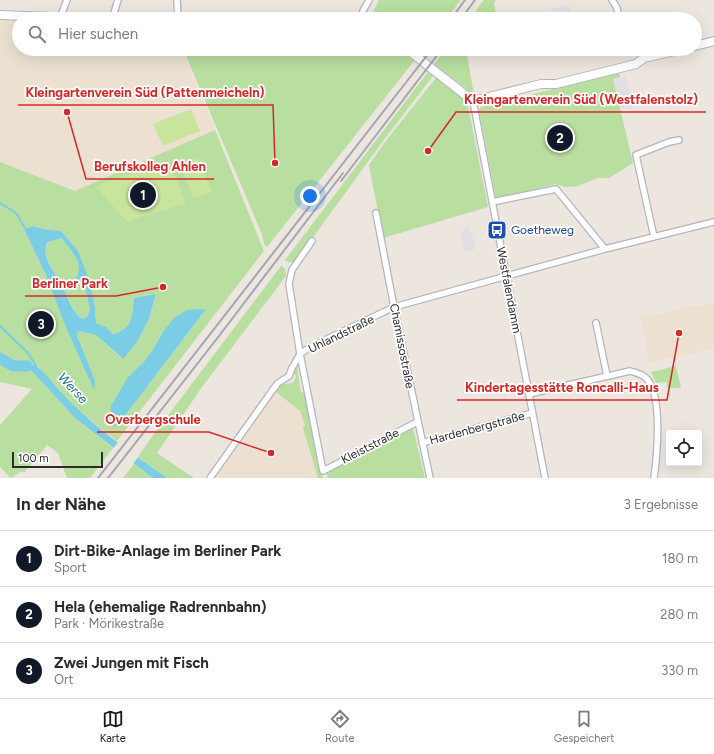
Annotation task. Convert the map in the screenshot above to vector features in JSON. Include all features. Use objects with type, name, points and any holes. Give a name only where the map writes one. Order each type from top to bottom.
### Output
[{"type":"street","points":[[62,12],[67,0]]},
{"type":"street","points":[[114,12],[118,0]]},
{"type":"street","points":[[177,0],[178,12]]},
{"type":"street","points":[[363,12],[369,0]]},
{"type":"street","points":[[612,0],[618,12]]},
{"type":"street","points":[[0,15],[12,16]]},
{"type":"street","points":[[702,44],[714,41]]},
{"type":"street","points":[[416,56],[473,101],[541,84],[556,84],[636,64],[644,58],[653,56]]},
{"type":"street","name":"Westfalendamm","points":[[473,101],[545,478]]},
{"type":"street","points":[[654,237],[636,155],[669,142],[679,140]]},
{"type":"street","points":[[492,202],[556,188],[605,249]]},
{"type":"street","name":"Chamissostraße","points":[[376,213],[417,422],[430,478]]},
{"type":"street","points":[[506,276],[605,249],[714,222]]},
{"type":"street","points":[[300,354],[289,284],[292,270],[312,241]]},
{"type":"street","name":"Uhlandstraße","points":[[210,478],[278,383],[289,376],[300,354],[310,347],[394,308],[506,276]]},
{"type":"street","points":[[596,323],[607,376]]},
{"type":"street","name":"Kleiststraße","points":[[300,354],[323,470],[417,422]]},
{"type":"street","points":[[529,394],[630,371],[641,374],[648,380],[651,387],[657,415],[657,456],[654,478]]},
{"type":"street","name":"Hardenbergstraße","points":[[422,443],[532,413]]},
{"type":"shaded area","points":[[569,5],[570,12],[552,12],[551,9]]},
{"type":"shaded area","points":[[0,21],[12,21],[12,56],[185,56],[215,130],[75,191],[0,162]]},
{"type":"shaded area","points":[[626,76],[633,109],[625,110],[624,107],[620,108],[613,79]]},
{"type":"shaded area","points":[[468,226],[470,232],[472,232],[476,249],[464,252],[460,234],[464,233],[463,228]]},
{"type":"shaded area","points":[[707,304],[714,304],[714,348],[650,363],[640,317]]},
{"type":"shaded area","points":[[275,392],[300,411],[305,425],[303,428],[318,478],[214,478]]},
{"type":"green space","points":[[379,0],[461,0],[452,12],[374,12]]},
{"type":"green space","points":[[484,0],[496,0],[494,3],[496,12],[475,12]]},
{"type":"green space","points":[[186,56],[408,56],[414,61],[267,247],[264,244],[262,234]]},
{"type":"green space","points":[[440,56],[467,56],[474,95],[434,64]]},
{"type":"green space","points":[[428,72],[433,76],[386,137],[295,262],[288,262],[285,260]]},
{"type":"green space","points":[[619,73],[620,77],[613,79],[633,163],[609,178],[597,178],[578,186],[566,187],[555,184],[496,199],[479,110],[481,107]]},
{"type":"green space","points":[[436,78],[465,100],[468,106],[488,207],[383,238],[369,165],[388,138]]},
{"type":"green space","points":[[191,109],[200,131],[163,146],[153,124]]},
{"type":"green space","points":[[215,130],[264,251],[117,441],[72,405],[38,367],[14,366],[30,369],[76,419],[113,448],[90,478],[67,478],[58,453],[47,445],[24,473],[22,471],[11,478],[0,467],[0,425],[32,389],[0,382],[0,162],[75,191]],"holes":[[[33,226],[61,231],[78,251],[95,308],[96,323],[106,327],[113,334],[120,332],[128,325],[132,316],[134,298],[156,294],[149,319],[137,342],[122,359],[96,335],[78,331],[77,336],[94,389],[64,323],[46,275],[24,229]],[[206,309],[118,425],[128,377],[143,363],[163,332]]]},
{"type":"green space","points":[[198,158],[212,192],[194,199],[180,165]]},
{"type":"green space","points":[[170,164],[186,203],[127,222],[96,187],[112,179]]},
{"type":"green space","points":[[61,238],[75,255],[80,267],[80,280],[84,283],[90,310],[87,317],[83,319],[72,307],[46,254],[48,243]]},
{"type":"green space","points":[[281,266],[285,269],[286,276],[202,387],[157,453],[194,478],[167,478],[138,457]]},
{"type":"green space","points":[[297,365],[301,393],[305,392],[323,478],[318,478],[303,428],[305,425],[300,411],[276,392],[282,384],[293,383],[296,376],[292,370]]},
{"type":"green space","points":[[676,366],[681,388],[668,388],[666,382],[656,383],[651,372]]},
{"type":"green space","points":[[413,428],[425,478],[328,478],[326,472]]},
{"type":"green space","points":[[134,464],[153,478],[123,478]]},
{"type":"water","points":[[33,226],[61,231],[78,251],[89,280],[95,308],[96,323],[106,327],[113,334],[120,332],[128,325],[132,316],[134,298],[156,294],[149,319],[137,342],[123,359],[96,335],[78,331],[77,336],[95,381],[94,390],[64,323],[46,275],[24,229]],"holes":[[[61,238],[73,252],[78,262],[79,268],[76,279],[84,283],[90,310],[87,317],[83,319],[72,307],[63,287],[51,268],[47,257],[46,247],[48,242]]]},
{"type":"water","points":[[206,309],[118,425],[113,426],[111,421],[111,406],[128,377],[143,363],[174,318],[187,310]]},
{"type":"water","points":[[24,363],[39,368],[69,401],[95,425],[167,478],[153,478],[76,419],[30,369],[13,366]]},
{"type":"pier","points":[[119,441],[139,456],[132,465],[112,450]]},
{"type":"waterway","points":[[0,203],[16,213],[25,228]]},
{"type":"waterway","points":[[0,326],[28,353],[36,366]]},
{"type":"waterway","name":"Werse","points":[[0,358],[13,366],[27,366]]},
{"type":"railway","points":[[456,12],[465,0]]},
{"type":"railway","points":[[466,12],[475,0]]},
{"type":"railway","points":[[98,478],[427,56]]},
{"type":"railway","points":[[341,181],[437,56]]},
{"type":"railway","points":[[108,478],[219,336],[343,173]]},
{"type":"place","name":"Berufskolleg Ahlen","points":[[67,112]]},
{"type":"place","name":"Hela (ehemalige Radrennbahn)","points":[[560,138]]},
{"type":"place","name":"Kleingartenverein Süd (Westfalenstolz)","points":[[428,151]]},
{"type":"place","name":"Kleingartenverein Süd (Pattenmeicheln)","points":[[275,163]]},
{"type":"place","name":"Dirt-Bike-Anlage im Berliner Park","points":[[143,195]]},
{"type":"place","name":"Goetheweg","points":[[497,230]]},
{"type":"place","name":"Berliner Park","points":[[163,287]]},
{"type":"place","name":"Zwei Jungen mit Fisch","points":[[41,324]]},
{"type":"place","name":"Kindertagesstätte Roncalli-Haus","points":[[679,333]]},
{"type":"place","name":"Overbergschule","points":[[271,453]]}]
